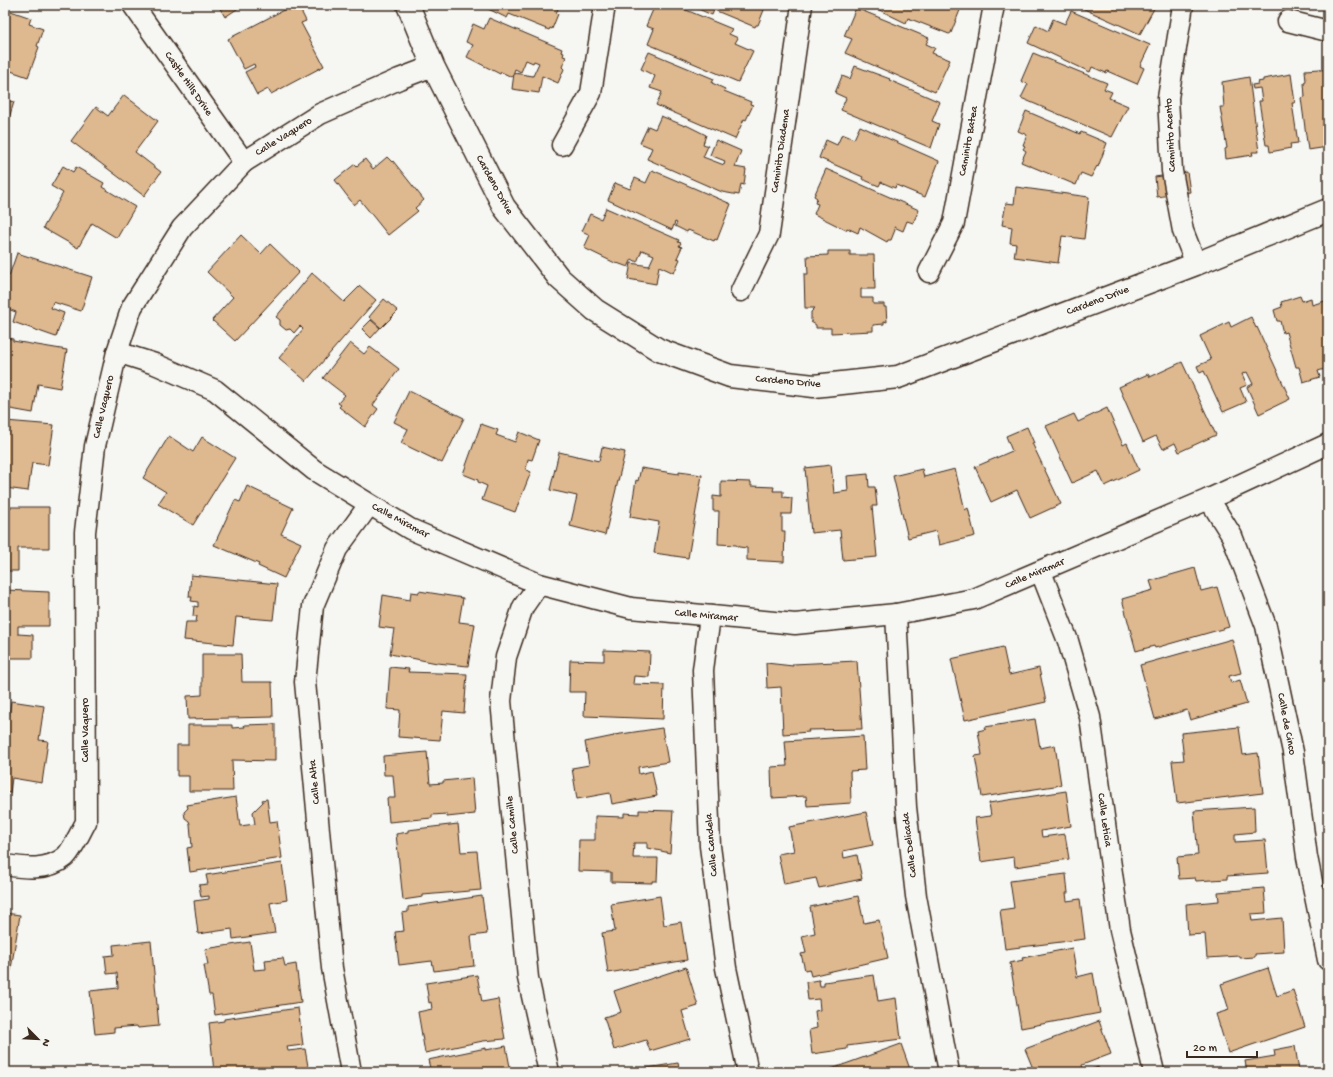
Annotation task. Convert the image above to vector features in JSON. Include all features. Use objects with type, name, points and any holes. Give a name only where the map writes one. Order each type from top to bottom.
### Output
[{"type":"street","name":"Castle Hills Drive","points":[[132,5],[244,162]]},
{"type":"street","name":"Cardeno Drive","points":[[408,5],[434,66],[504,207],[559,278],[595,310],[659,350],[730,376],[814,386],[898,377],[1196,264],[1328,210]]},
{"type":"street","points":[[562,145],[591,93],[605,5]]},
{"type":"street","name":"Caminito Diadema","points":[[741,291],[769,234],[802,5]]},
{"type":"street","name":"Caminito Batea","points":[[930,272],[954,223],[994,5]]},
{"type":"street","name":"Caminito Acento","points":[[1183,5],[1168,98],[1172,171],[1183,230],[1196,264]]},
{"type":"street","points":[[1288,21],[1328,31]]},
{"type":"street","name":"Calle Vaquero","points":[[14,866],[45,867],[65,857],[86,822],[85,532],[95,446],[117,352],[132,307],[182,228],[244,162],[320,114],[399,79],[434,66]]},
{"type":"street","name":"Calle Miramar","points":[[117,352],[155,364],[215,390],[314,470],[410,529],[539,584],[631,608],[795,624],[896,614],[974,599],[1041,572],[1209,499],[1328,444]]},
{"type":"street","name":"Calle de Cinco","points":[[1209,499],[1232,536],[1266,626],[1293,752],[1308,857],[1328,960]]},
{"type":"street","name":"Calle Alta","points":[[351,1072],[332,968],[305,682],[313,606],[337,549],[369,505]]},
{"type":"street","name":"Calle Leticia","points":[[1041,572],[1068,641],[1090,717],[1120,930],[1154,1072]]},
{"type":"street","name":"Calle Camille","points":[[539,584],[523,607],[506,656],[501,701],[528,978],[549,1072]]},
{"type":"street","name":"Calle Delicada","points":[[896,614],[908,830],[916,896],[945,1060],[949,1072]]},
{"type":"street","name":"Calle Candela","points":[[710,616],[703,670],[710,846],[726,968],[748,1072]]},
{"type":"building","points":[[218,5],[243,5],[225,17]]},
{"type":"building","points":[[293,5],[298,5],[306,21],[301,23],[324,66],[271,94],[268,89],[257,95],[245,72],[255,67],[254,64],[244,69],[228,39]]},
{"type":"building","points":[[480,5],[560,5],[556,13],[558,14],[552,29],[550,28],[549,30],[509,14],[507,18]]},
{"type":"building","points":[[655,5],[674,5],[732,29],[729,34],[738,38],[735,43],[753,51],[738,82],[648,44],[654,29],[646,26]]},
{"type":"building","points":[[693,5],[764,5],[762,9],[764,10],[758,25],[755,27],[714,10],[712,15],[694,7]]},
{"type":"building","points":[[869,5],[962,5],[951,33],[949,34],[908,18],[906,23]]},
{"type":"building","points":[[1075,5],[1156,5],[1140,34]]},
{"type":"building","points":[[856,8],[929,38],[926,44],[935,48],[932,53],[950,60],[935,92],[845,53],[852,39],[844,36]]},
{"type":"building","points":[[5,9],[31,18],[29,24],[43,29],[37,46],[39,47],[28,77],[5,69]]},
{"type":"building","points":[[1071,11],[1150,45],[1140,66],[1144,68],[1137,84],[1107,71],[1106,73],[1092,67],[1090,72],[1028,43],[1036,25],[1048,31],[1053,19],[1065,24]]},
{"type":"building","points":[[489,18],[562,49],[561,52],[564,53],[563,56],[566,57],[562,67],[564,69],[558,83],[542,76],[539,93],[512,89],[514,73],[533,76],[539,63],[534,61],[533,63],[526,60],[521,72],[515,69],[512,77],[501,72],[500,74],[467,57],[473,45],[466,42],[473,24],[484,29]]},
{"type":"building","points":[[649,52],[714,79],[712,83],[725,89],[724,91],[751,102],[750,104],[753,105],[746,120],[744,119],[735,139],[656,105],[662,92],[650,88],[655,76],[641,69]]},
{"type":"building","points":[[1033,53],[1107,83],[1104,89],[1112,92],[1109,98],[1128,106],[1112,137],[1021,98],[1028,84],[1021,81]]},
{"type":"building","points":[[855,66],[890,79],[889,80],[940,102],[932,121],[939,124],[931,148],[841,110],[846,98],[835,93],[842,76],[850,79]]},
{"type":"building","points":[[1328,69],[1328,147],[1308,150],[1301,98],[1305,97],[1305,70]]},
{"type":"building","points":[[1291,74],[1295,103],[1292,103],[1298,143],[1290,144],[1291,148],[1270,152],[1269,145],[1266,145],[1259,101],[1262,101],[1260,88],[1253,89],[1252,85],[1258,84],[1257,82],[1263,81],[1263,79]]},
{"type":"building","points":[[1249,77],[1259,152],[1252,152],[1253,155],[1226,159],[1225,149],[1227,148],[1220,107],[1224,107],[1222,82]]},
{"type":"building","points":[[124,95],[158,121],[135,152],[161,172],[144,196],[71,141],[96,107],[108,116]]},
{"type":"building","points":[[5,100],[14,102],[5,131]]},
{"type":"building","points":[[1026,111],[1080,134],[1081,132],[1107,143],[1098,167],[1097,166],[1091,177],[1081,173],[1076,185],[1021,162],[1026,151],[1023,149],[1025,146],[1023,145],[1027,135],[1018,131]]},
{"type":"building","points":[[661,116],[685,126],[686,125],[706,135],[703,144],[708,146],[703,157],[724,165],[725,161],[710,155],[716,140],[741,151],[735,167],[746,169],[744,185],[741,184],[739,195],[722,192],[647,159],[652,148],[640,143],[648,126],[655,129]]},
{"type":"building","points":[[860,126],[939,161],[925,197],[896,185],[895,188],[881,182],[879,186],[862,179],[863,177],[819,158],[826,140],[837,145],[842,134],[854,139]]},
{"type":"building","points":[[387,157],[392,162],[393,161],[424,200],[415,208],[418,211],[388,235],[360,200],[354,205],[335,180],[355,164],[357,166],[365,159],[373,169]]},
{"type":"building","points":[[63,166],[73,172],[76,167],[104,183],[102,187],[135,207],[117,238],[92,223],[78,248],[43,228],[63,193],[51,186]]},
{"type":"building","points":[[826,169],[919,210],[913,223],[907,221],[903,231],[894,227],[895,230],[891,240],[888,240],[887,242],[860,227],[858,233],[847,228],[846,230],[814,214],[818,204],[815,203],[817,198],[814,196]]},
{"type":"building","points":[[652,170],[731,204],[717,240],[715,239],[714,241],[688,230],[687,232],[675,226],[677,223],[675,222],[672,230],[608,200],[615,183],[630,189],[635,178],[646,183]]},
{"type":"building","points":[[1187,172],[1190,192],[1157,197],[1155,177]]},
{"type":"building","points":[[1016,187],[1089,197],[1084,239],[1062,236],[1058,263],[1014,257],[1016,244],[1010,243],[1012,227],[1002,225],[1006,203],[1014,204]]},
{"type":"building","points":[[606,208],[679,240],[678,242],[681,243],[679,246],[682,247],[677,258],[680,259],[674,273],[659,266],[656,284],[628,279],[631,263],[649,266],[654,255],[642,250],[637,262],[632,259],[628,267],[617,264],[584,248],[590,235],[582,231],[590,214],[601,219]]},
{"type":"building","points":[[241,235],[261,254],[270,244],[299,272],[235,341],[212,320],[233,297],[207,272]]},
{"type":"building","points":[[828,251],[850,251],[850,255],[874,255],[875,289],[861,289],[861,298],[873,298],[873,304],[884,304],[884,307],[886,307],[887,322],[884,321],[884,324],[873,325],[873,331],[831,333],[831,328],[816,328],[816,325],[811,322],[811,312],[815,308],[805,308],[804,274],[808,274],[807,256],[828,255]]},
{"type":"building","points":[[17,253],[92,277],[81,311],[53,302],[51,308],[64,313],[56,337],[13,322],[16,312],[5,308],[5,275],[9,276]]},
{"type":"building","points":[[312,273],[344,302],[360,286],[376,300],[306,381],[279,358],[303,329],[300,326],[294,333],[290,329],[286,330],[280,325],[280,320],[276,317]]},
{"type":"building","points":[[1300,296],[1302,301],[1311,298],[1312,305],[1328,300],[1328,368],[1318,371],[1320,377],[1303,382],[1299,367],[1296,367],[1286,332],[1283,333],[1280,321],[1277,321],[1274,310],[1282,307],[1281,302]]},
{"type":"building","points":[[384,299],[398,311],[381,328],[369,317]]},
{"type":"building","points":[[1251,317],[1290,399],[1259,414],[1247,387],[1253,384],[1247,372],[1242,374],[1247,385],[1240,388],[1246,402],[1223,412],[1204,371],[1200,373],[1197,366],[1211,360],[1200,336],[1229,322],[1231,327]]},
{"type":"building","points":[[371,320],[380,328],[371,338],[362,329]]},
{"type":"building","points":[[5,338],[13,339],[13,341],[67,350],[60,388],[38,384],[33,413],[5,408]]},
{"type":"building","points":[[350,343],[364,354],[370,347],[399,369],[373,405],[378,409],[365,427],[339,407],[341,405],[338,403],[345,395],[323,378]]},
{"type":"building","points":[[1182,362],[1216,435],[1179,452],[1175,443],[1163,449],[1156,436],[1143,442],[1119,387],[1148,374],[1150,377]]},
{"type":"building","points":[[409,391],[464,418],[442,463],[401,443],[408,429],[394,422]]},
{"type":"building","points":[[1107,408],[1123,445],[1127,443],[1139,470],[1105,486],[1098,471],[1072,483],[1046,426],[1074,414],[1078,422]]},
{"type":"building","points":[[5,421],[54,425],[48,465],[32,463],[28,491],[5,488]]},
{"type":"building","points":[[481,424],[498,430],[496,435],[515,442],[519,432],[539,440],[532,460],[528,459],[526,470],[531,472],[515,512],[482,500],[487,486],[478,482],[478,480],[463,474]]},
{"type":"building","points":[[1027,427],[1034,443],[1032,443],[1061,504],[1030,518],[1017,490],[991,502],[975,467],[1012,451],[1006,436]]},
{"type":"building","points":[[169,436],[193,452],[202,437],[235,458],[193,525],[158,504],[166,492],[143,478]]},
{"type":"building","points":[[602,447],[625,452],[605,535],[570,526],[577,496],[550,490],[559,452],[599,461]]},
{"type":"building","points":[[831,465],[834,493],[848,491],[847,476],[868,474],[869,487],[875,487],[877,506],[872,506],[877,557],[843,560],[840,530],[811,533],[805,468]]},
{"type":"building","points":[[641,468],[679,474],[679,472],[702,475],[688,558],[654,553],[659,522],[630,517],[636,480],[638,481]]},
{"type":"building","points":[[922,469],[924,477],[955,469],[965,510],[968,508],[975,536],[939,545],[936,531],[908,538],[893,476]]},
{"type":"building","points":[[721,481],[751,482],[751,486],[774,487],[773,491],[783,491],[783,497],[792,498],[791,514],[782,514],[782,531],[785,531],[784,562],[747,560],[747,548],[736,545],[718,544],[719,511],[713,511],[713,496],[721,497]]},
{"type":"building","points":[[247,486],[293,508],[281,534],[301,543],[284,578],[258,566],[259,564],[214,545],[235,500],[240,502]]},
{"type":"building","points":[[5,507],[49,507],[49,548],[18,548],[18,571],[5,571]]},
{"type":"building","points":[[1195,568],[1201,591],[1217,587],[1229,627],[1155,648],[1154,646],[1136,651],[1122,599],[1153,590],[1150,581]]},
{"type":"building","points":[[191,575],[277,584],[273,620],[236,617],[233,645],[184,640],[186,622],[196,622],[197,616],[193,616],[194,606],[198,607],[198,602],[191,601],[192,597],[189,597]]},
{"type":"building","points":[[5,590],[49,592],[49,626],[18,626],[18,634],[33,635],[33,658],[5,658]]},
{"type":"building","points":[[419,591],[463,598],[459,622],[475,624],[468,666],[437,663],[390,654],[394,629],[379,627],[383,595],[410,600],[411,592],[419,593]]},
{"type":"building","points":[[1232,639],[1241,673],[1229,676],[1231,683],[1240,680],[1247,704],[1190,720],[1187,710],[1155,719],[1140,665]]},
{"type":"building","points":[[1003,647],[1009,675],[1039,668],[1046,702],[965,720],[951,659]]},
{"type":"building","points":[[604,650],[650,652],[649,677],[634,676],[633,684],[664,685],[663,719],[584,716],[585,692],[569,692],[570,660],[604,661]]},
{"type":"building","points":[[202,654],[241,654],[242,682],[272,682],[273,717],[188,719],[187,696],[202,695]]},
{"type":"building","points":[[857,661],[862,729],[808,730],[809,732],[783,734],[781,687],[767,688],[766,663],[793,666],[793,664]]},
{"type":"building","points":[[390,667],[409,669],[408,672],[467,674],[464,713],[443,711],[440,740],[398,737],[400,710],[387,709]]},
{"type":"building","points":[[11,701],[44,706],[39,740],[48,741],[42,783],[12,778],[10,793],[5,792],[5,716],[9,716]]},
{"type":"building","points":[[1035,719],[1040,748],[1055,745],[1061,785],[982,797],[975,756],[982,755],[978,731],[986,729],[985,727]]},
{"type":"building","points":[[275,724],[275,761],[232,760],[233,791],[189,791],[189,776],[177,776],[177,745],[188,745],[188,725],[232,725],[232,728],[245,727],[244,725]]},
{"type":"building","points":[[1239,727],[1243,755],[1258,753],[1263,793],[1177,803],[1172,761],[1184,760],[1181,733]]},
{"type":"building","points":[[662,728],[668,762],[638,767],[639,774],[652,771],[657,796],[612,804],[610,793],[577,799],[572,768],[589,765],[585,742],[614,735]]},
{"type":"building","points":[[863,736],[865,770],[850,771],[851,803],[807,806],[806,796],[772,798],[771,767],[787,766],[785,741]]},
{"type":"building","points":[[427,752],[430,784],[472,778],[475,814],[447,817],[447,814],[432,815],[432,818],[389,822],[387,798],[395,798],[393,775],[384,775],[383,756]]},
{"type":"building","points":[[1066,791],[1071,826],[1041,831],[1042,837],[1065,834],[1069,859],[1015,867],[1014,857],[981,862],[975,818],[991,816],[989,803]]},
{"type":"building","points":[[236,797],[240,826],[255,824],[253,812],[263,802],[262,800],[267,799],[270,822],[277,821],[282,858],[190,872],[187,848],[192,847],[190,824],[185,818],[184,812],[188,808],[187,805]]},
{"type":"building","points":[[1254,807],[1255,832],[1235,834],[1235,842],[1265,840],[1268,873],[1227,876],[1227,879],[1196,881],[1195,878],[1179,879],[1177,857],[1198,855],[1194,811]]},
{"type":"building","points":[[639,810],[673,811],[670,853],[647,848],[647,843],[634,843],[633,858],[658,858],[657,881],[652,881],[652,883],[611,882],[611,872],[578,871],[579,840],[595,840],[595,816],[624,817],[624,813],[639,814]]},
{"type":"building","points":[[866,812],[873,845],[843,851],[844,858],[857,855],[862,879],[819,888],[816,878],[784,884],[778,854],[794,851],[789,827]]},
{"type":"building","points":[[458,824],[461,852],[477,851],[481,890],[423,895],[423,897],[403,900],[396,834],[408,832],[408,830]]},
{"type":"building","points":[[282,863],[287,900],[270,903],[275,933],[233,939],[232,929],[198,934],[194,901],[209,899],[209,896],[201,897],[199,885],[208,884],[206,875]]},
{"type":"building","points":[[1066,874],[1068,893],[1066,893],[1067,901],[1080,899],[1085,939],[1005,949],[1000,910],[1014,908],[1010,881]]},
{"type":"building","points":[[1264,888],[1266,913],[1251,914],[1252,921],[1282,918],[1284,952],[1255,954],[1255,957],[1240,958],[1240,956],[1207,958],[1205,934],[1188,935],[1186,904],[1219,901],[1218,892]]},
{"type":"building","points":[[482,896],[487,934],[471,936],[474,966],[434,971],[432,961],[399,965],[395,932],[404,931],[402,913],[408,912],[408,907]]},
{"type":"building","points":[[660,896],[664,925],[681,922],[687,960],[608,973],[602,933],[615,931],[611,904]]},
{"type":"building","points":[[858,896],[864,923],[879,920],[888,958],[811,976],[809,969],[805,970],[801,954],[806,953],[802,936],[815,933],[810,907]]},
{"type":"building","points":[[5,913],[20,915],[7,993],[5,993]]},
{"type":"building","points":[[151,941],[159,1026],[114,1028],[114,1032],[95,1034],[90,991],[118,988],[117,973],[107,974],[105,956],[114,955],[113,945]]},
{"type":"building","points":[[250,942],[254,970],[266,969],[265,960],[283,958],[285,966],[296,964],[301,1002],[215,1015],[212,995],[209,995],[204,965],[208,965],[205,949]]},
{"type":"building","points":[[1072,948],[1077,977],[1093,973],[1100,1013],[1021,1028],[1010,963],[1023,960],[1022,958]]},
{"type":"building","points":[[686,967],[698,1006],[682,1011],[690,1039],[650,1051],[646,1040],[614,1050],[604,1017],[621,1012],[614,991]]},
{"type":"building","points":[[1268,968],[1277,996],[1293,990],[1305,1027],[1228,1053],[1216,1014],[1229,1010],[1221,984]]},
{"type":"building","points":[[477,975],[482,1002],[498,999],[505,1039],[483,1041],[425,1053],[418,1012],[432,1009],[431,1002],[429,1003],[426,983]]},
{"type":"building","points":[[874,975],[878,1001],[896,998],[901,1039],[847,1046],[847,1049],[812,1054],[809,1030],[817,1028],[815,1011],[820,1010],[819,999],[808,1000],[806,982],[819,980],[820,986],[824,986],[824,982]]},
{"type":"building","points":[[298,1008],[303,1045],[287,1047],[288,1051],[305,1049],[309,1072],[214,1072],[209,1023],[224,1021],[224,1019]]},
{"type":"building","points":[[1099,1021],[1111,1054],[1082,1065],[1084,1072],[1031,1072],[1034,1071],[1025,1049]]},
{"type":"building","points":[[901,1044],[911,1072],[823,1072]]},
{"type":"building","points":[[506,1046],[511,1072],[431,1072],[428,1060],[486,1048],[486,1050]]},
{"type":"building","points":[[1295,1046],[1299,1071],[1247,1072],[1245,1061],[1275,1056],[1274,1050]]},
{"type":"building","points":[[678,1063],[680,1072],[641,1072],[641,1069]]},
{"type":"building","points":[[1098,1067],[1100,1072],[1084,1072]]}]
